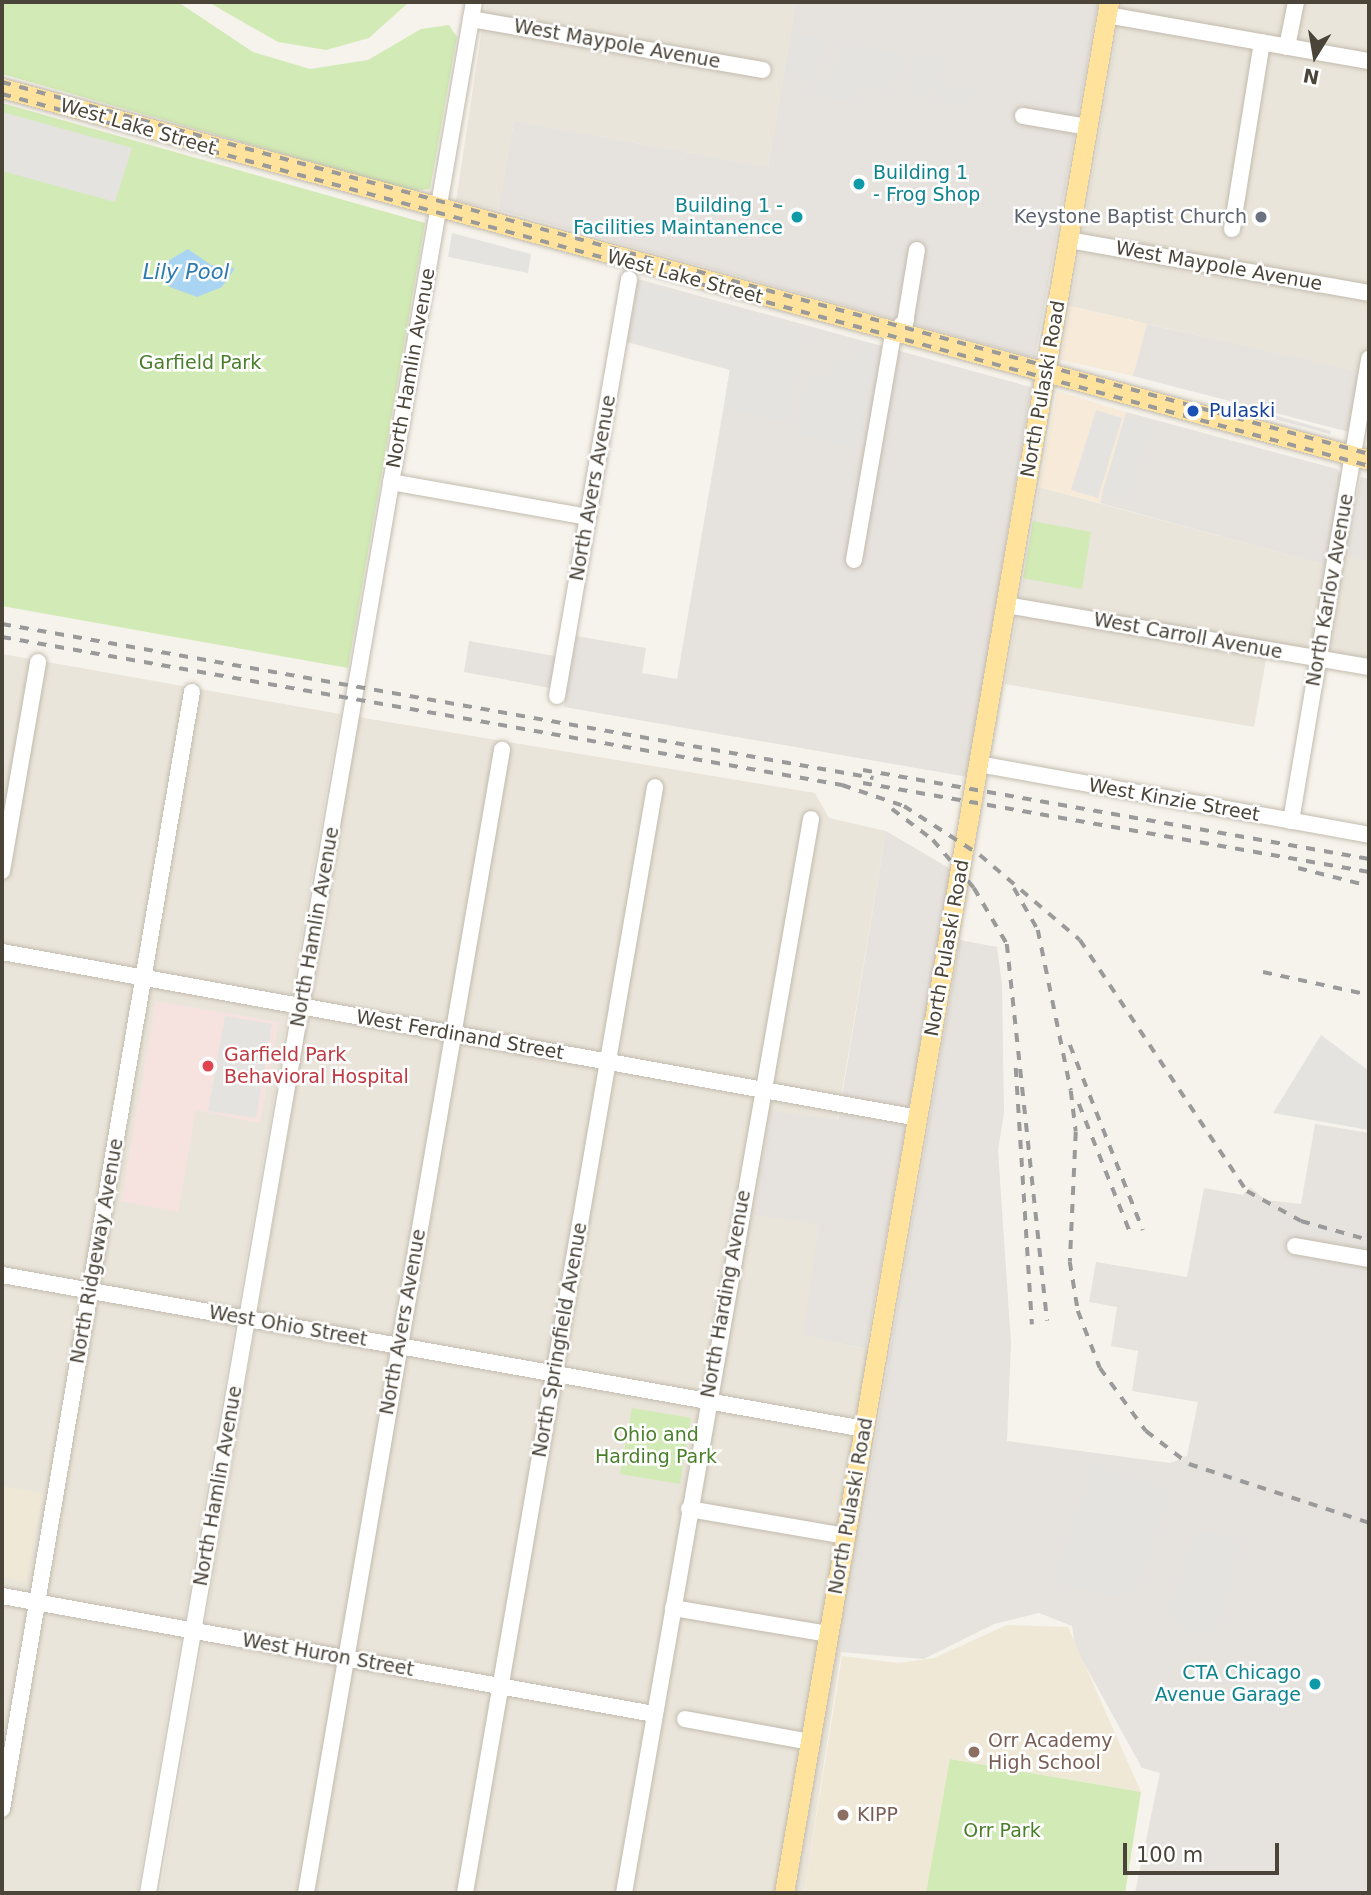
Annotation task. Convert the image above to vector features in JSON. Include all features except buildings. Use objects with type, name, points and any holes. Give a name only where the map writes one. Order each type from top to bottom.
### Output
[{"type":"main road","name":"North Pulaski Road","points":[[784,1893],[1108,8]]},
{"type":"main road","name":"West Lake Street","points":[[2,88],[413,202],[632,269],[898,335],[1361,458]]},
{"type":"main road","points":[[362,188],[371,199],[438,211]]},
{"type":"street","name":"North Hamlin Avenue","points":[[148,1893],[474,2]]},
{"type":"street","points":[[1287,47],[1296,2]]},
{"type":"street","points":[[1108,8],[1262,42],[1369,61]]},
{"type":"street","name":"West Maypole Avenue","points":[[471,19],[763,69]]},
{"type":"street","points":[[1232,229],[1262,42]]},
{"type":"street","points":[[1023,116],[1088,127]]},
{"type":"street","name":"West Maypole Avenue","points":[[1069,240],[1369,293]]},
{"type":"street","points":[[854,560],[917,250]]},
{"type":"street","name":"North Avers Avenue","points":[[557,696],[632,269]]},
{"type":"street","name":"North Karlov Avenue","points":[[1291,821],[1319,658],[1361,458],[1369,359]]},
{"type":"street","points":[[391,482],[588,517]]},
{"type":"street","name":"West Carroll Avenue","points":[[1006,605],[1369,667]]},
{"type":"street","points":[[2,871],[38,662]]},
{"type":"street","name":"North Ridgeway Avenue","points":[[2,1809],[192,692]]},
{"type":"street","name":"North Avers Avenue","points":[[306,1893],[502,750]]},
{"type":"street","name":"West Kinzie Street","points":[[979,764],[1369,835]]},
{"type":"street","name":"North Springfield Avenue","points":[[465,1893],[655,787]]},
{"type":"street","name":"North Harding Avenue","points":[[624,1893],[761,1090],[811,819]]},
{"type":"street","name":"West Ferdinand Street","points":[[2,952],[918,1118]]},
{"type":"street","points":[[1295,1246],[1369,1259]]},
{"type":"street","name":"West Ohio Street","points":[[2,1275],[864,1429]]},
{"type":"street","points":[[690,1509],[846,1535]]},
{"type":"street","name":"West Huron Street","points":[[2,1596],[654,1714]]},
{"type":"street","points":[[673,1608],[829,1634]]},
{"type":"street","points":[[685,1719],[810,1742]]},
{"type":"shaded area","points":[[486,2],[796,2],[768,167],[514,121],[498,210],[456,201]]},
{"type":"shaded area","points":[[796,2],[1098,2],[1035,358],[498,210],[514,121],[768,167]]},
{"type":"shaded area","points":[[1122,2],[1369,2],[1369,375],[1070,306]]},
{"type":"shaded area","points":[[794,34],[825,40],[816,79],[834,82],[841,43],[905,54],[901,78],[891,77],[889,92],[857,86],[853,102],[809,94],[812,78],[788,74]]},
{"type":"shaded area","points":[[912,55],[942,60],[937,85],[930,84],[927,99],[908,95]]},
{"type":"shaded area","points":[[937,85],[971,91],[968,106],[934,100]]},
{"type":"shaded area","points":[[2,112],[132,148],[115,202],[2,171]]},
{"type":"shaded area","points":[[452,233],[531,254],[528,273],[448,257]]},
{"type":"shaded area","points":[[638,279],[1031,387],[968,777],[564,707],[566,691],[464,672],[469,641],[572,659],[576,636],[646,648],[642,673],[677,679],[730,370],[627,342]]},
{"type":"shaded area","points":[[640,285],[805,330],[787,422],[724,407],[730,367],[632,341]]},
{"type":"shaded area","points":[[1070,306],[1147,324],[1133,376],[1061,360]]},
{"type":"shaded area","points":[[1147,324],[1360,372],[1349,432],[1133,376]]},
{"type":"shaded area","points":[[858,345],[876,350],[858,448],[797,434],[809,373],[835,377],[838,359],[855,362]]},
{"type":"shaded area","points":[[1057,391],[1126,412],[1100,503],[1039,487]]},
{"type":"shaded area","points":[[1249,408],[1331,431],[1330,434],[1248,412]]},
{"type":"shaded area","points":[[1096,410],[1122,418],[1098,498],[1071,490]]},
{"type":"shaded area","points":[[1126,412],[1337,469],[1342,475],[1326,565],[1100,503]]},
{"type":"shaded area","points":[[1125,418],[1151,426],[1128,501],[1102,493]]},
{"type":"shaded area","points":[[1361,477],[1369,479],[1369,562],[1343,555]]},
{"type":"shaded area","points":[[1039,487],[1334,567],[1336,553],[1369,562],[1369,661],[1269,643],[1254,727],[1005,684]]},
{"type":"shaded area","points":[[2,654],[340,714],[137,1893],[2,1893]]},
{"type":"shaded area","points":[[358,717],[815,793],[829,818],[886,831],[837,1121],[754,1213],[820,1225],[804,1335],[887,1354],[804,1893],[160,1893]]},
{"type":"shaded area","points":[[886,831],[952,870],[866,1349],[803,1335],[819,1225],[754,1214],[771,1111],[838,1120]]},
{"type":"shaded area","points":[[960,940],[997,947],[1002,984],[1004,1113],[998,1150],[1011,1343],[1007,1441],[1170,1463],[1187,1456],[1198,1402],[1132,1391],[1138,1351],[1111,1346],[1117,1307],[1089,1302],[1096,1262],[1187,1277],[1204,1188],[1243,1195],[1250,1187],[1266,1200],[1301,1204],[1315,1124],[1369,1133],[1369,1893],[1135,1893],[1160,1773],[1142,1768],[1075,1647],[1072,1626],[1039,1613],[994,1624],[924,1659],[839,1652]]},
{"type":"shaded area","name":"Garfield Park Behavioral Hospital","points":[[156,1001],[279,1022],[260,1123],[196,1110],[178,1212],[121,1201]]},
{"type":"shaded area","points":[[225,1016],[272,1024],[256,1118],[208,1111]]},
{"type":"shaded area","points":[[1321,1035],[1369,1071],[1369,1130],[1273,1113]]},
{"type":"shaded area","points":[[1094,1464],[1170,1492],[1136,1592],[1129,1585],[1118,1597],[1053,1584]]},
{"type":"shaded area","points":[[2,1486],[43,1493],[26,1582],[2,1577]]},
{"type":"shaded area","points":[[1209,1532],[1240,1542],[1217,1631],[1212,1625],[1205,1634],[1176,1625],[1171,1606],[1196,1533]]},
{"type":"shaded area","name":"Orr Academy High School","points":[[1007,1625],[1068,1627],[1141,1792],[951,1759],[926,1893],[804,1893],[842,1656],[898,1663],[934,1658]]},
{"type":"green space","points":[[2,2],[178,2],[253,52],[310,69],[368,60],[421,29],[449,25],[457,37],[430,189],[413,191],[2,74]]},
{"type":"green space","points":[[208,2],[409,2],[369,38],[326,50],[278,42]]},
{"type":"green space","name":"Garfield Park","points":[[2,103],[425,223],[348,668],[2,606]]},
{"type":"green space","points":[[1033,521],[1091,532],[1082,589],[1023,578]]},
{"type":"green space","name":"Ohio and Harding Park","points":[[632,1408],[691,1418],[680,1484],[620,1474]]},
{"type":"green space","name":"Orr Park","points":[[950,1759],[1141,1792],[1125,1893],[926,1893]]},
{"type":"water","name":"Lily Pool","points":[[188,249],[211,265],[235,268],[222,287],[197,297],[170,287],[161,265]]},
{"type":"railway","points":[[2,82],[1369,454]]},
{"type":"railway","points":[[2,94],[1369,466]]},
{"type":"railway","points":[[2,624],[874,778]]},
{"type":"railway","points":[[2,637],[842,785],[904,806],[980,855],[1080,940],[1247,1191],[1301,1221],[1369,1240]]},
{"type":"railway","points":[[863,770],[1369,859]]},
{"type":"railway","points":[[863,783],[1369,872]]},
{"type":"railway","points":[[892,809],[933,840],[974,888],[1007,944],[1047,1321]]},
{"type":"railway","points":[[1298,868],[1369,886]]},
{"type":"railway","points":[[1014,888],[1038,930],[1071,1091],[1076,1132],[1070,1262],[1078,1311],[1100,1368],[1146,1431],[1189,1464],[1369,1523]]},
{"type":"railway","points":[[1263,972],[1369,995]]},
{"type":"railway","points":[[1070,1045],[1143,1230]]},
{"type":"railway","points":[[1016,1068],[1032,1325]]},
{"type":"railway","points":[[1079,1104],[1131,1235]]},
{"type":"place","name":"Building 1 - Frog Shop","points":[[859,184]]},
{"type":"place","name":"Building 1 - Facilities Maintanence","points":[[797,217]]},
{"type":"place","name":"Keystone Baptist Church","points":[[1261,217]]},
{"type":"place","name":"Pulaski","points":[[1193,411]]},
{"type":"place","name":"Garfield Park Behavioral Hospital","points":[[208,1066]]},
{"type":"place","name":"CTA Chicago Avenue Garage","points":[[1315,1684]]},
{"type":"place","name":"Orr Academy High School","points":[[974,1752]]},
{"type":"place","name":"KIPP","points":[[843,1815]]}]
